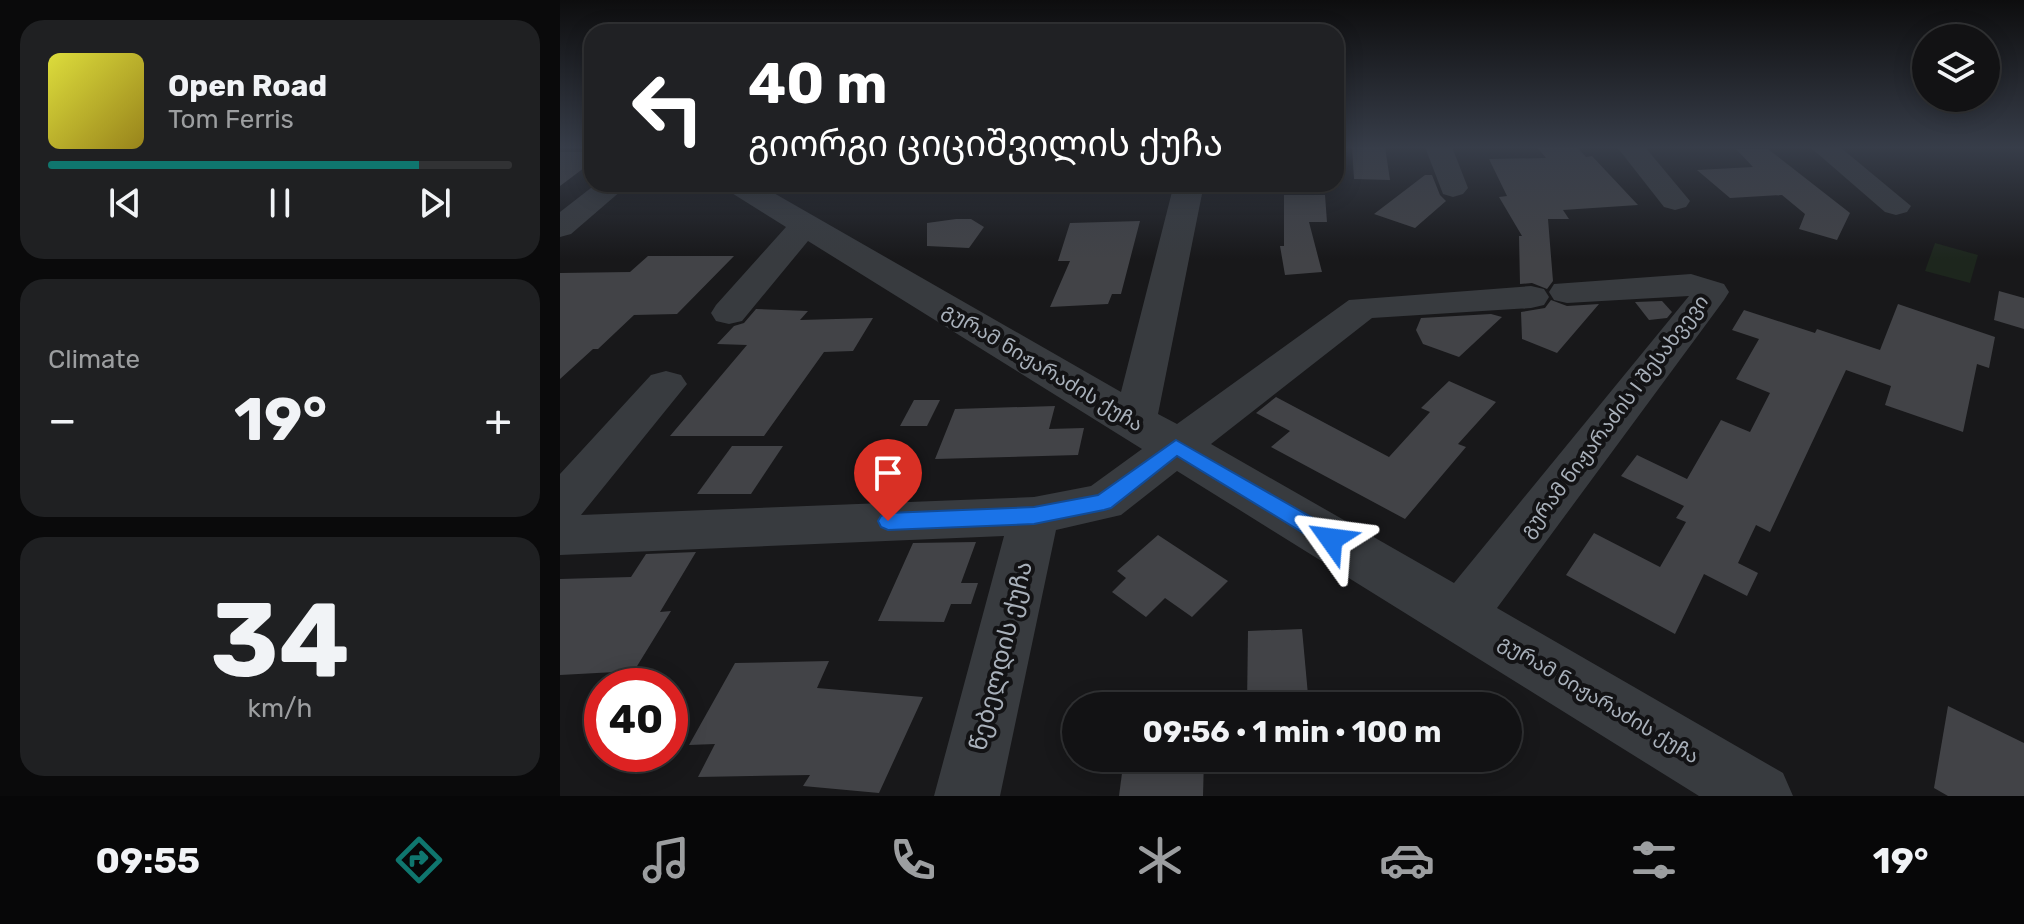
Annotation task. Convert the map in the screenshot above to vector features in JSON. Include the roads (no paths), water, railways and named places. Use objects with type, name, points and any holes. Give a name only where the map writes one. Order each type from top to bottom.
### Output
[{"type":"street","points":[[1452,184],[1453,188]]},
{"type":"street","points":[[1661,184],[1675,201]]},
{"type":"street","points":[[1869,184],[1896,206]]},
{"type":"street","points":[[560,227],[604,192]]},
{"type":"street","name":"გურამ ნიჟარაძის ქუჩა","points":[[750,192],[1460,616],[1728,788]]},
{"type":"street","points":[[1135,422],[1187,192]]},
{"type":"street","points":[[729,313],[805,225]]},
{"type":"street","name":"გურამ ნიჟარაძის I შესახვევი","points":[[1176,447],[1362,308],[1691,285],[1711,292],[1460,616]]},
{"type":"street","points":[[560,506],[666,384]]},
{"type":"street","points":[[560,535],[1034,516],[1104,502],[1176,447]]},
{"type":"street","name":"წებელდის ქუჩა","points":[[967,796],[1034,516]]}]
